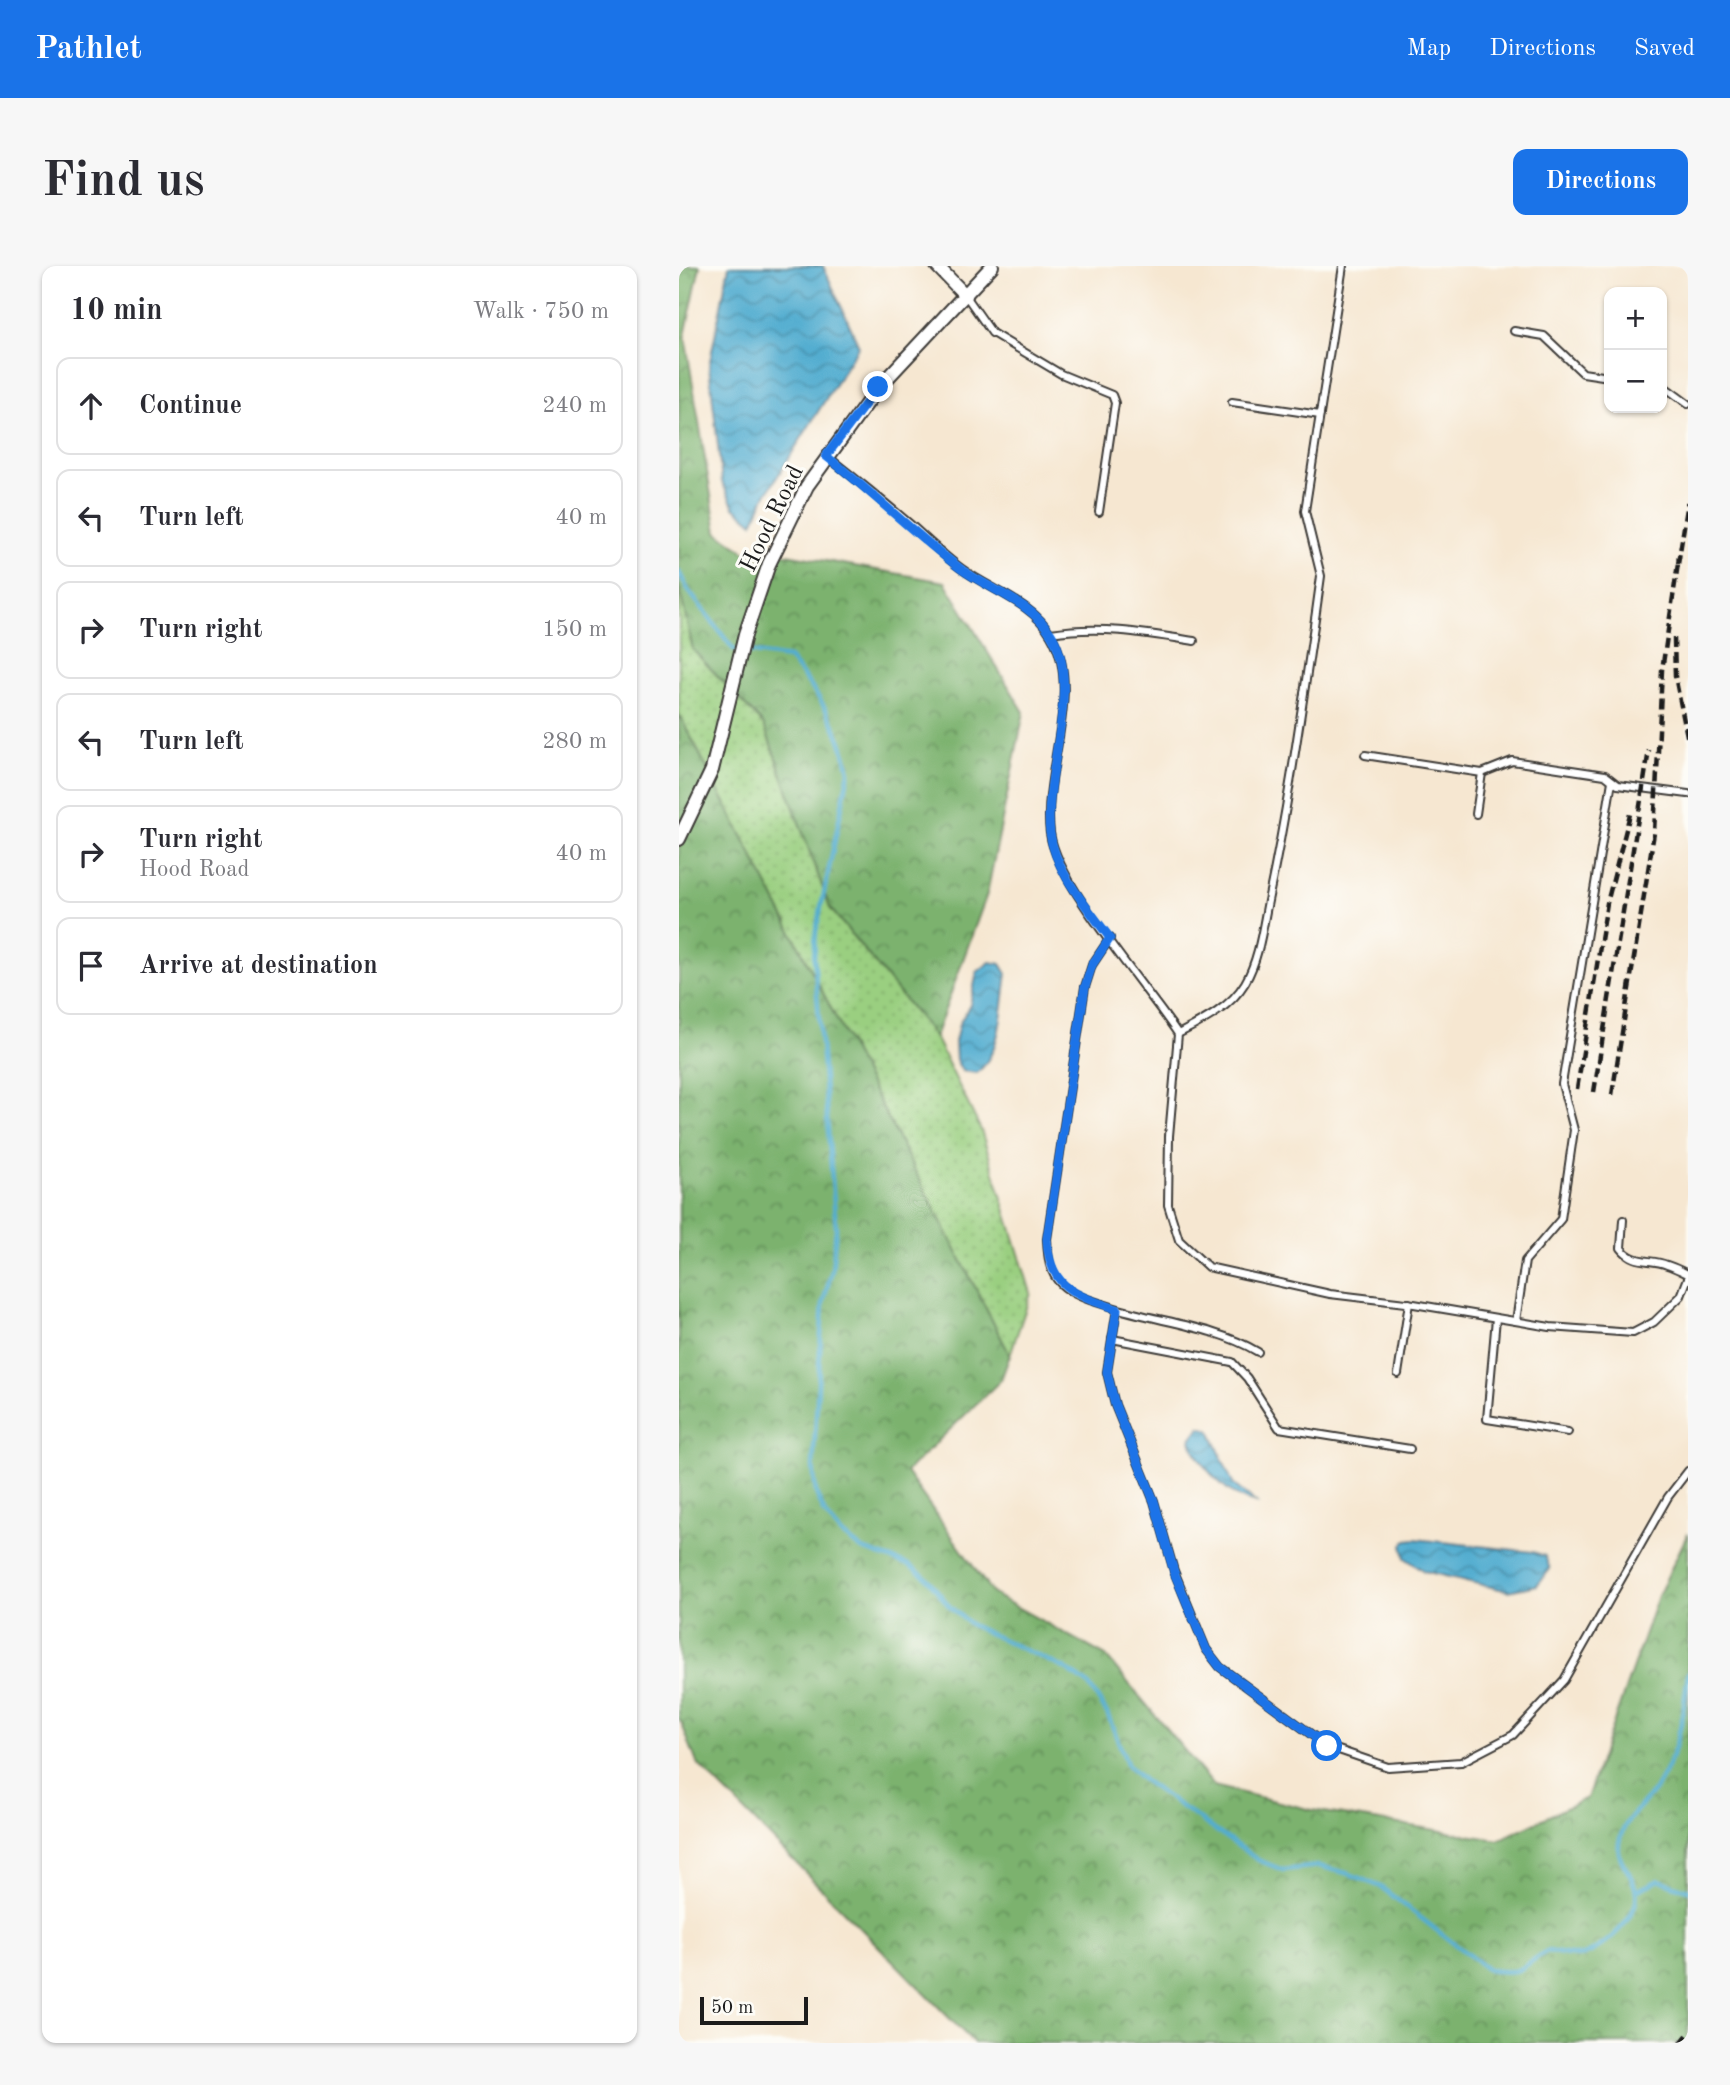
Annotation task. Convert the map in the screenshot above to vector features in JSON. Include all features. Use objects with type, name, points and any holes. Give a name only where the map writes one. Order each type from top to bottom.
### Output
[{"type":"street","points":[[937,266],[966,296]]},
{"type":"street","name":"Hood Road","points":[[679,839],[712,770],[745,635],[785,527],[826,456],[878,387],[992,266]]},
{"type":"lane","points":[[1178,1034],[1210,1017],[1233,999],[1245,983],[1255,958],[1274,871],[1317,612],[1321,576],[1305,511],[1343,266]]},
{"type":"lane","points":[[966,296],[992,333],[1061,374],[1112,395],[1115,403],[1099,512]]},
{"type":"lane","points":[[1514,331],[1544,336],[1583,373],[1604,376]]},
{"type":"lane","points":[[1667,389],[1688,404]]},
{"type":"lane","points":[[1232,402],[1320,415]]},
{"type":"lane","points":[[826,456],[962,569],[1023,606],[1051,633],[1063,662],[1061,729],[1048,795],[1051,835],[1058,859],[1077,894],[1178,1034],[1169,1136],[1168,1205],[1179,1240],[1208,1267],[1330,1294],[1409,1303],[1516,1321],[1633,1333],[1654,1322],[1681,1296],[1688,1276],[1665,1264],[1636,1260],[1627,1255],[1621,1248],[1623,1220]]},
{"type":"lane","points":[[1051,633],[1085,628],[1112,628],[1194,641]]},
{"type":"lane","points":[[1365,755],[1482,773],[1512,761],[1605,775],[1618,785],[1688,794]]},
{"type":"lane","points":[[1476,814],[1482,773]]},
{"type":"lane","points":[[1516,1321],[1525,1261],[1561,1219],[1574,1130],[1562,1084],[1612,781]]},
{"type":"lane","points":[[1110,938],[1092,965],[1085,987],[1047,1239],[1048,1264],[1061,1284],[1084,1298],[1240,1340],[1258,1352]]},
{"type":"lane","points":[[1398,1374],[1409,1303]]},
{"type":"lane","points":[[1117,1309],[1107,1372],[1115,1405],[1154,1501],[1174,1572],[1206,1649],[1220,1667],[1327,1746],[1388,1767],[1461,1762],[1513,1735],[1564,1680],[1655,1519],[1688,1471]]},
{"type":"lane","points":[[1496,1318],[1487,1419],[1568,1432]]},
{"type":"lane","points":[[1112,1339],[1232,1362],[1247,1378],[1279,1428],[1410,1449]]},
{"type":"green space","points":[[679,266],[700,266],[685,336],[717,532],[757,560],[781,553],[945,582],[1024,712],[987,894],[935,1037],[830,908],[764,725],[693,650],[679,586]]},
{"type":"green space","points":[[679,586],[693,650],[764,725],[830,908],[935,1037],[981,1130],[1031,1293],[1010,1355],[679,714]]},
{"type":"green space","points":[[679,714],[1010,1355],[1001,1380],[906,1472],[993,1594],[1106,1656],[1214,1786],[1312,1810],[1498,1840],[1587,1798],[1658,1596],[1688,1533],[1688,2043],[974,2043],[697,1763],[679,1717]]},
{"type":"water","points":[[729,266],[823,266],[859,346],[764,498],[753,523],[734,507],[722,482],[709,366]]},
{"type":"water","points":[[990,962],[1001,964],[1007,974],[996,1041],[992,1053],[977,1073],[962,1071],[956,1060],[955,1042],[959,1024],[970,1005],[977,972]]},
{"type":"water","points":[[1200,1427],[1210,1430],[1233,1484],[1256,1503],[1236,1495],[1207,1469],[1191,1439]]},
{"type":"water","points":[[1407,1540],[1533,1552],[1545,1556],[1550,1569],[1537,1585],[1508,1591],[1424,1571],[1405,1558],[1402,1545]]},
{"type":"waterway","points":[[679,572],[688,590],[734,650],[789,658],[827,711],[840,740],[849,772],[816,931],[814,957],[836,1228],[832,1270],[823,1303],[813,1466],[816,1493],[825,1514],[842,1534],[862,1549],[909,1565],[927,1578],[950,1607],[971,1625],[1064,1668],[1089,1685],[1107,1713],[1128,1766],[1143,1780],[1258,1860],[1283,1870],[1319,1866],[1350,1874],[1381,1887],[1488,1970],[1517,1970],[1547,1951],[1584,1955],[1611,1938],[1627,1920],[1633,1911],[1636,1892],[1620,1856],[1620,1839],[1627,1822],[1657,1786],[1671,1759],[1679,1731],[1688,1673]]},
{"type":"waterway","points":[[1636,1891],[1659,1880],[1688,1890]]},
{"type":"railway","points":[[1678,564],[1688,502]]},
{"type":"railway","points":[[1612,1095],[1654,833],[1662,670],[1679,557]]},
{"type":"railway","points":[[1674,638],[1675,676],[1688,741]]},
{"type":"railway","points":[[1594,1092],[1649,750]]},
{"type":"railway","points":[[1577,1089],[1607,903],[1630,814]]},
{"type":"railway","points":[[1681,2043],[1688,2034]]},
{"type":"route","points":[[878,387],[826,456],[880,498],[962,569],[1023,606],[1051,633],[1063,662],[1061,729],[1048,795],[1051,835],[1058,859],[1077,894],[1110,938],[1092,965],[1085,987],[1047,1239],[1048,1264],[1061,1284],[1084,1298],[1117,1309],[1107,1372],[1115,1405],[1154,1501],[1174,1572],[1206,1649],[1220,1667],[1285,1712],[1327,1746]]}]
